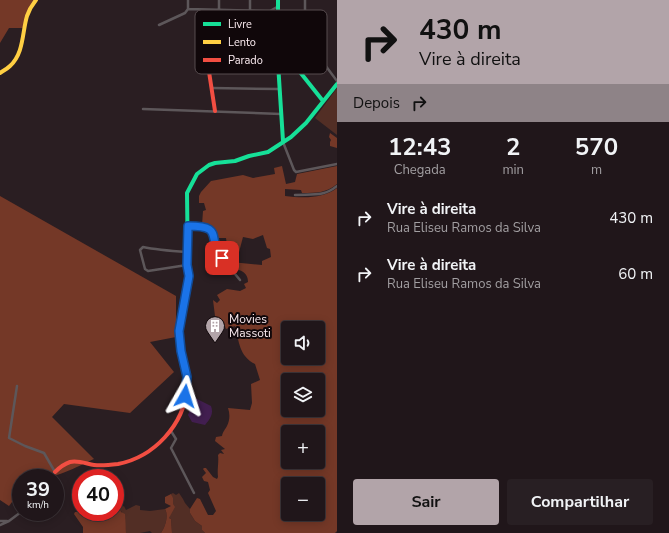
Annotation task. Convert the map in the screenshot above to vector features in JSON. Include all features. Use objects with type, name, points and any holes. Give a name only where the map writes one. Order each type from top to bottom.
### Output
[{"type":"street","points":[[0,73],[11,66],[20,50],[29,10],[36,0]]},
{"type":"street","points":[[188,0],[188,10]]},
{"type":"street","points":[[219,0],[219,10]]},
{"type":"street","points":[[250,0],[250,10]]},
{"type":"street","points":[[277,10],[278,0]]},
{"type":"street","points":[[305,0],[305,10]]},
{"type":"street","points":[[159,25],[185,13],[188,10],[270,10],[277,7]]},
{"type":"street","points":[[58,469],[63,464],[70,461],[104,465],[125,463],[137,459],[152,450],[172,431],[181,413],[187,382],[187,373],[181,351],[179,331],[188,280],[187,193],[192,182],[204,168],[213,163],[235,161],[268,152],[298,131],[337,83],[327,69]]},
{"type":"street","points":[[210,74],[215,111]]},
{"type":"street","points":[[278,74],[283,141],[294,170],[296,172],[337,164]]},
{"type":"street","points":[[301,74],[323,101]]},
{"type":"street","points":[[212,88],[279,89]]},
{"type":"street","points":[[143,109],[281,114]]},
{"type":"street","points":[[295,195],[324,194],[337,186]]},
{"type":"street","points":[[188,226],[204,227],[213,232],[216,251],[240,280]]},
{"type":"street","points":[[187,265],[148,271],[140,250],[143,247],[154,250],[188,252]]},
{"type":"street","points":[[17,386],[9,438],[44,453],[52,469]]},
{"type":"street","points":[[172,431],[176,439],[171,448],[194,492]]},
{"type":"street","points":[[0,525],[12,519]]},
{"type":"street","points":[[0,521],[9,521]]},
{"type":"shaded area","points":[[0,0],[36,0],[31,5],[25,27],[9,28],[0,43]]},
{"type":"shaded area","points":[[337,88],[337,135],[315,118]]},
{"type":"shaded area","points":[[330,133],[337,138],[337,148],[330,146]]},
{"type":"shaded area","points":[[282,166],[286,184],[295,182],[297,174],[337,166],[337,184],[333,187],[325,191],[312,193],[302,193],[301,190],[285,189],[285,196],[319,196],[331,192],[337,188],[337,531],[335,533],[205,533],[202,530],[202,526],[195,521],[190,513],[190,509],[197,498],[200,499],[208,515],[213,515],[216,511],[208,493],[210,490],[208,482],[204,481],[202,477],[206,473],[203,469],[206,468],[213,477],[217,479],[218,455],[220,453],[224,454],[221,450],[225,449],[215,441],[216,437],[222,436],[228,424],[228,408],[250,410],[252,403],[251,384],[260,380],[255,364],[246,357],[240,348],[235,326],[226,329],[223,321],[215,316],[213,300],[217,303],[220,300],[217,295],[227,289],[240,291],[246,288],[244,284],[248,282],[248,278],[245,273],[230,267],[231,262],[262,265],[262,261],[271,257],[270,249],[267,248],[263,235],[253,239],[243,237],[238,256],[228,253],[226,238],[216,238],[211,230],[202,225],[203,211],[206,210],[204,203],[199,203],[199,196],[211,181],[243,175],[253,178],[275,174],[274,168]]},
{"type":"shaded area","points":[[0,196],[176,296],[176,337],[150,342],[174,372],[130,413],[64,404],[52,417],[94,459],[64,472],[64,469],[12,469],[12,502],[9,506],[0,500]]},
{"type":"shaded area","points":[[195,398],[211,406],[212,414],[205,425],[192,422],[188,415],[191,407],[191,401]]},
{"type":"shaded area","points":[[173,493],[176,495],[179,493],[190,509],[190,513],[195,521],[202,526],[202,530],[205,533],[172,533],[171,519],[169,518],[173,503],[171,494]]},
{"type":"shaded area","points":[[171,494],[175,507],[169,518],[171,519],[172,533],[161,533],[164,528],[167,515],[165,509],[171,506],[165,503],[165,497]]},
{"type":"shaded area","points":[[136,505],[140,506],[140,510],[150,511],[165,509],[167,515],[164,528],[161,533],[152,533],[150,531],[126,533],[124,506],[126,510]]},
{"type":"shaded area","points":[[125,514],[126,533],[83,533],[83,527],[79,521],[124,521]]},
{"type":"traffic: fast","points":[[278,0],[278,10]]},
{"type":"traffic: fast","points":[[279,74],[283,141]]},
{"type":"traffic: fast","points":[[302,74],[323,101]]},
{"type":"traffic: fast","points":[[185,298],[188,273],[187,193],[197,174],[209,165],[215,163],[235,161],[268,152],[291,137],[306,123],[337,84]]},
{"type":"traffic: slow","points":[[0,73],[10,66],[18,55],[22,42],[25,22],[36,0]]},
{"type":"traffic: jam","points":[[209,74],[215,111]]},
{"type":"traffic: jam","points":[[59,469],[70,462],[94,465],[118,464],[144,454],[155,447],[165,437],[180,414],[185,402],[187,381],[179,337],[180,318],[185,298]]},
{"type":"place","name":"Movies Massoti","points":[[215,343]]},
{"type":"route","points":[[185,396],[187,373],[181,351],[179,331],[189,276],[187,265],[188,226],[204,227],[211,230],[213,232],[216,251],[222,258]]}]
